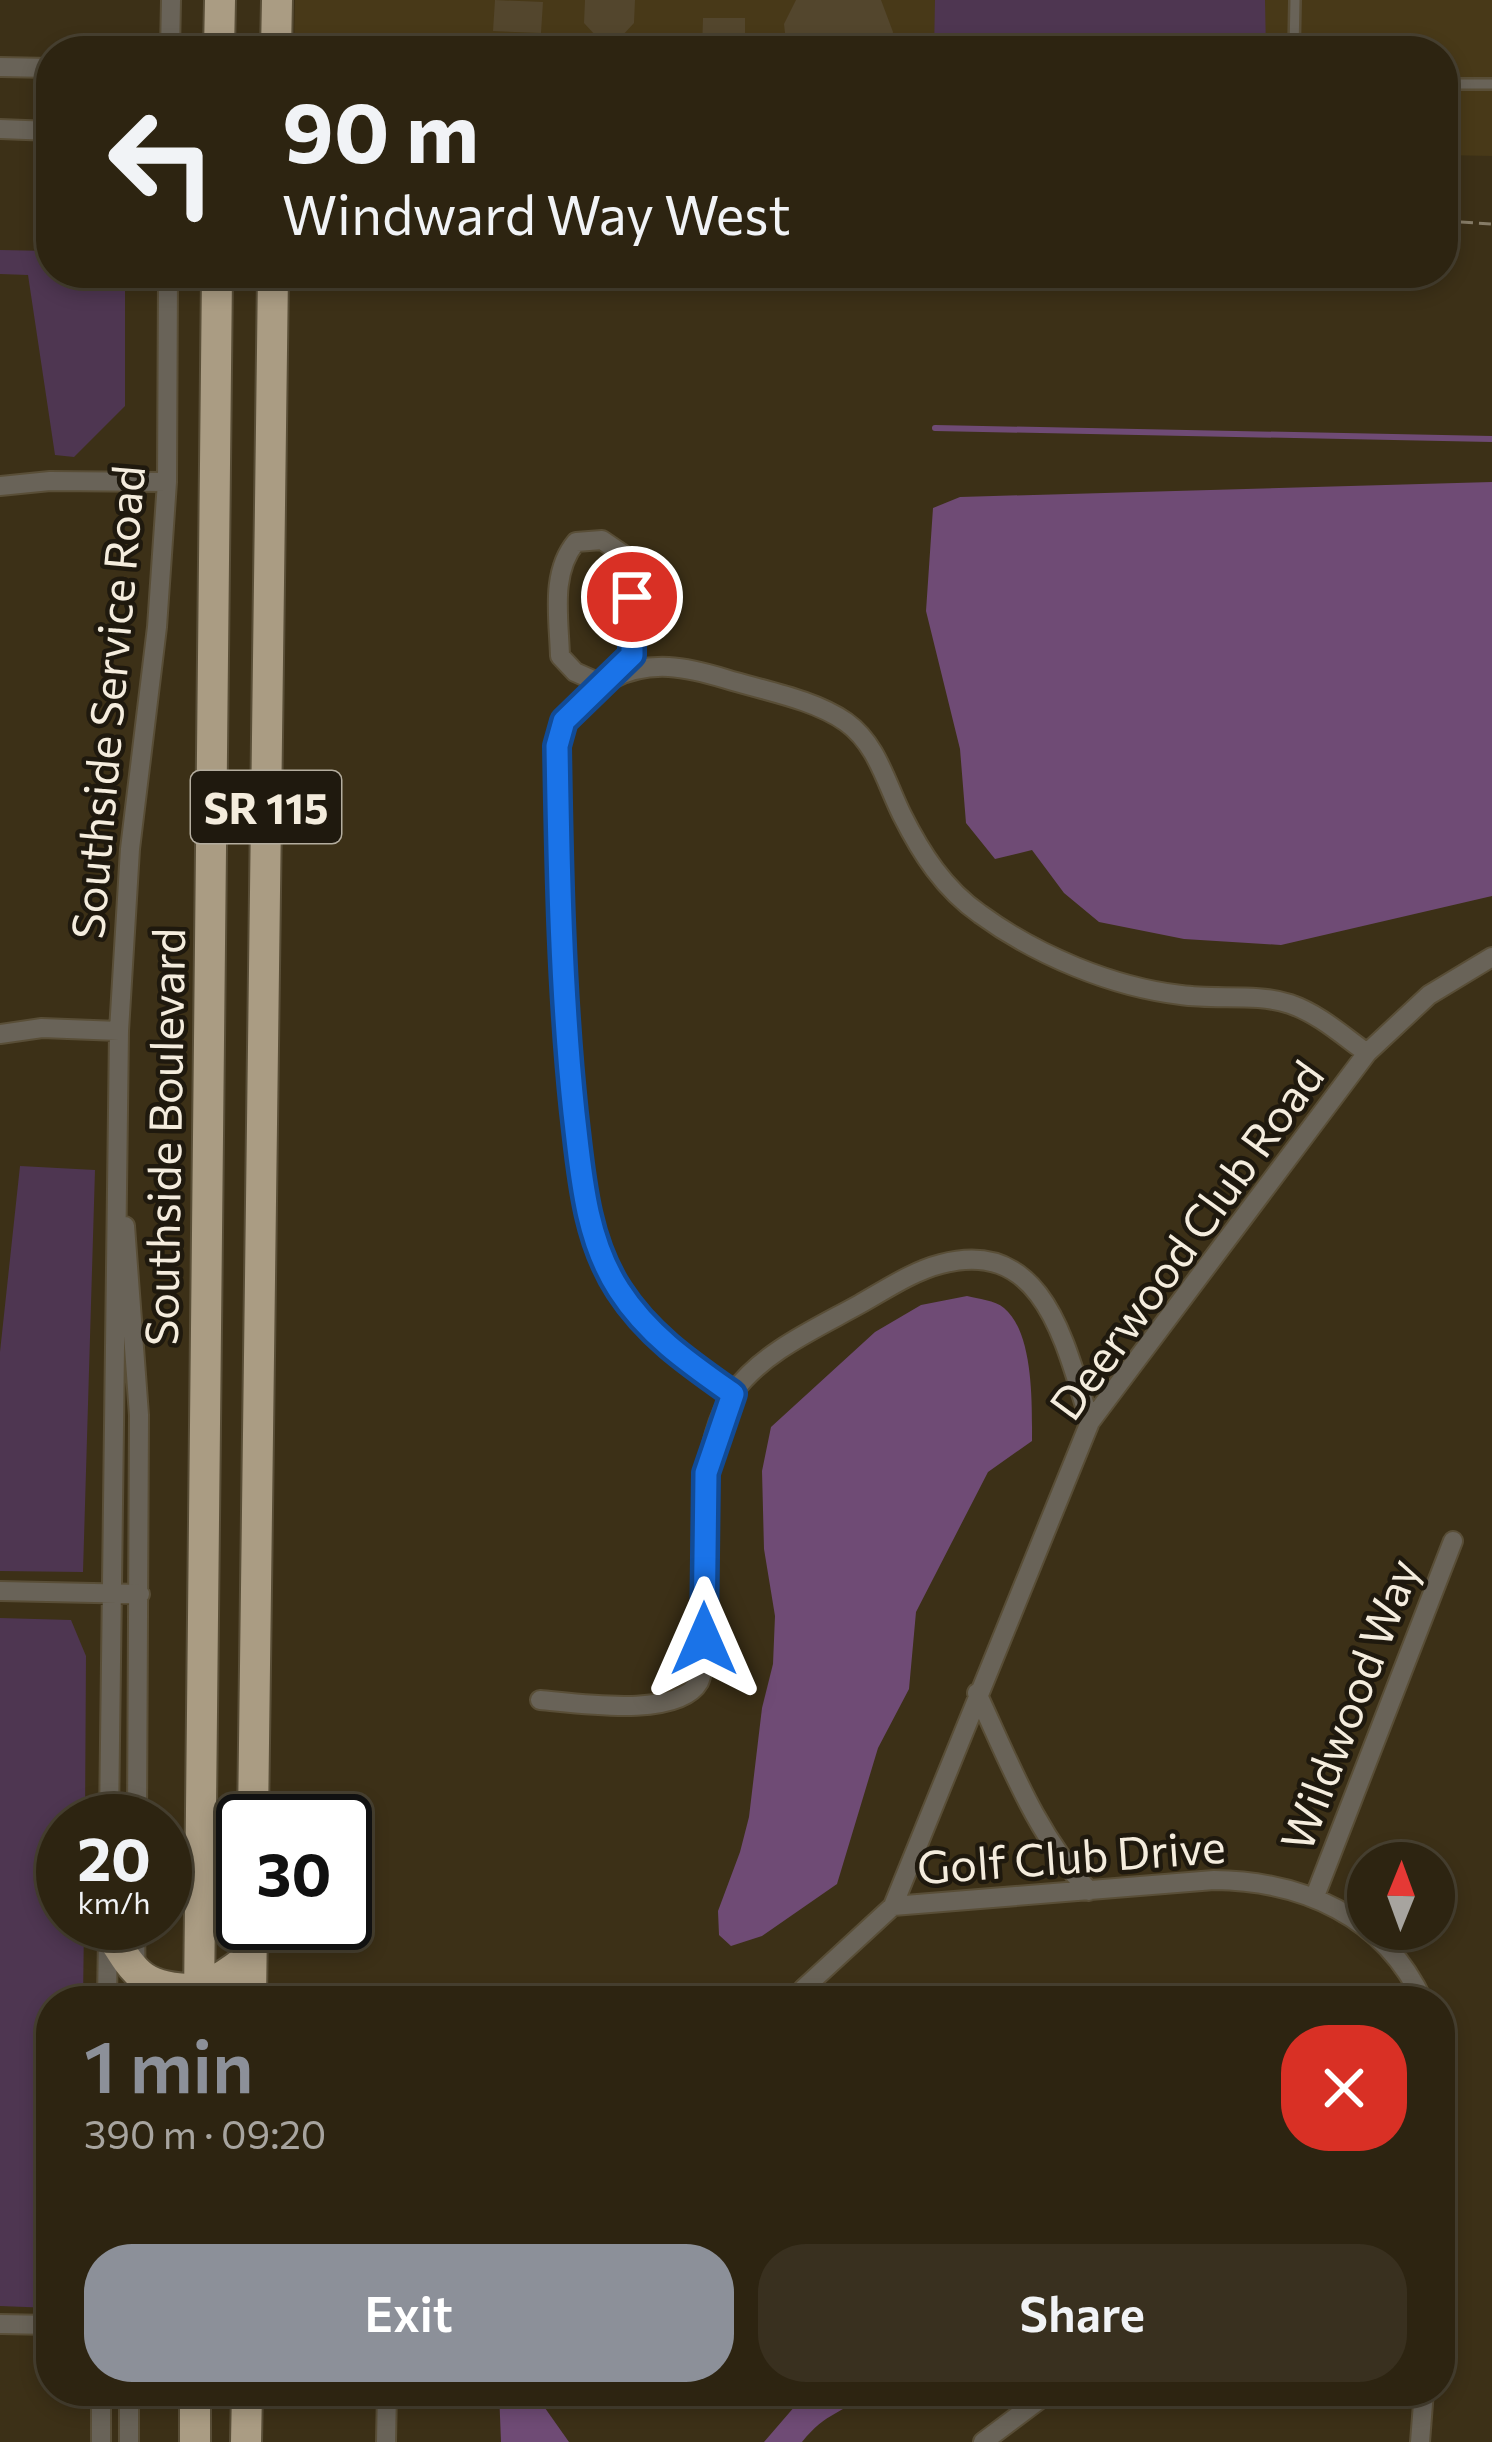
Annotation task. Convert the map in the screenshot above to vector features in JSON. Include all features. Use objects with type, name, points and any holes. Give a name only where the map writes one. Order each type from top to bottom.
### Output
[{"type":"highway","points":[[219,36],[220,0]]},
{"type":"highway","points":[[276,36],[277,0]]},
{"type":"highway","name":"Southside Boulevard","points":[[194,1986],[217,288]]},
{"type":"highway","name":"SR 115","points":[[253,1794],[273,288]]},
{"type":"highway","points":[[124,1950],[135,1986]]},
{"type":"highway","points":[[251,1950],[251,1986]]},
{"type":"highway","points":[[213,1986],[251,1954]]},
{"type":"highway","points":[[195,2406],[195,2442]]},
{"type":"highway","points":[[246,2442],[247,2406]]},
{"type":"street","points":[[170,36],[171,0]]},
{"type":"street","points":[[0,68],[36,68]]},
{"type":"street","points":[[0,129],[36,130]]},
{"type":"street","name":"Southside Service Road","points":[[109,1794],[119,1031],[130,849],[157,627],[166,482],[168,288]]},
{"type":"street","points":[[0,486],[166,482]]},
{"type":"street","points":[[602,684],[575,672],[560,656],[559,581],[564,556],[576,542],[602,540],[624,555],[632,597],[632,655],[564,721],[557,746],[565,1025],[590,1222],[616,1287],[649,1331],[733,1394]]},
{"type":"street","points":[[602,684],[617,675],[662,665],[704,672],[831,712],[851,725],[876,757],[925,858],[946,884],[977,913],[1014,937],[1138,987],[1207,998],[1286,1002],[1314,1014],[1367,1053]]},
{"type":"street","name":"Deerwood Club Road","points":[[806,1986],[893,1906],[1090,1421],[1367,1053],[1429,995],[1492,957]]},
{"type":"street","points":[[0,1034],[42,1028],[119,1031]]},
{"type":"street","name":"Southside Service Road","points":[[118,1138],[139,1415],[137,1794]]},
{"type":"street","points":[[540,1700],[628,1706],[686,1695],[698,1682],[704,1663],[706,1473],[733,1394],[766,1360],[816,1328],[940,1264],[976,1261],[1000,1266],[1037,1289],[1061,1334],[1090,1421]]},
{"type":"street","name":"Wildwood Way","points":[[1315,1896],[1453,1541]]},
{"type":"street","points":[[0,1591],[140,1594]]},
{"type":"street","points":[[977,1693],[1039,1827],[1089,1891]]},
{"type":"street","name":"Golf Club Drive","points":[[893,1906],[1243,1881],[1315,1896],[1391,1954],[1413,1986]]},
{"type":"street","points":[[109,1986],[114,1950]]},
{"type":"street","points":[[0,2324],[36,2325]]},
{"type":"street","points":[[100,2406],[101,2442]]},
{"type":"street","points":[[129,2406],[129,2442]]},
{"type":"street","points":[[386,2442],[387,2406]]},
{"type":"street","points":[[983,2442],[1031,2406]]},
{"type":"street","points":[[1420,2442],[1423,2406]]},
{"type":"lane","points":[[1294,36],[1295,0]]},
{"type":"lane","points":[[1458,84],[1492,85]]},
{"type":"path","points":[[1458,222],[1492,224]]},
{"type":"shaded area","points":[[295,0],[1492,0],[1492,156],[1458,155],[1458,36],[294,36]]},
{"type":"shaded area","points":[[935,0],[1265,0],[1266,36],[934,36]]},
{"type":"shaded area","points":[[0,250],[36,251],[36,288],[125,288],[125,406],[74,457],[55,455],[28,275],[0,274]]},
{"type":"shaded area","points":[[1492,482],[1492,896],[1281,945],[1184,939],[1099,922],[1064,893],[1032,850],[995,859],[966,823],[960,749],[926,611],[933,508],[960,497]]},
{"type":"shaded area","points":[[20,1166],[95,1170],[83,1572],[0,1571],[0,1352]]},
{"type":"shaded area","points":[[967,1296],[1000,1305],[1021,1334],[1029,1370],[1032,1441],[988,1472],[916,1612],[909,1689],[878,1748],[837,1884],[762,1936],[731,1946],[719,1935],[718,1911],[749,1817],[762,1708],[773,1664],[775,1616],[764,1549],[762,1471],[771,1427],[875,1332],[921,1305]]},
{"type":"shaded area","points":[[0,1618],[71,1620],[86,1656],[85,1794],[36,1794],[36,1950],[84,1950],[83,1986],[36,1986],[36,2307],[0,2306]]},
{"type":"shaded area","points":[[500,2406],[544,2406],[569,2442],[501,2442]]},
{"type":"shaded area","points":[[795,2406],[848,2406],[819,2424],[802,2442],[764,2442]]},
{"type":"building","points":[[495,0],[543,2],[541,33],[493,31]]},
{"type":"building","points":[[585,0],[635,0],[634,23],[622,36],[596,36],[584,23]]},
{"type":"building","points":[[796,0],[881,0],[893,32],[892,36],[785,36],[784,24]]},
{"type":"building","points":[[703,18],[745,18],[745,36],[702,36]]},
{"type":"waterway","points":[[935,428],[1492,439]]},
{"type":"route","points":[[632,597],[632,655],[564,721],[557,746],[565,1025],[578,1146],[599,1252],[616,1287],[649,1331],[733,1394],[706,1473],[704,1639]]}]
